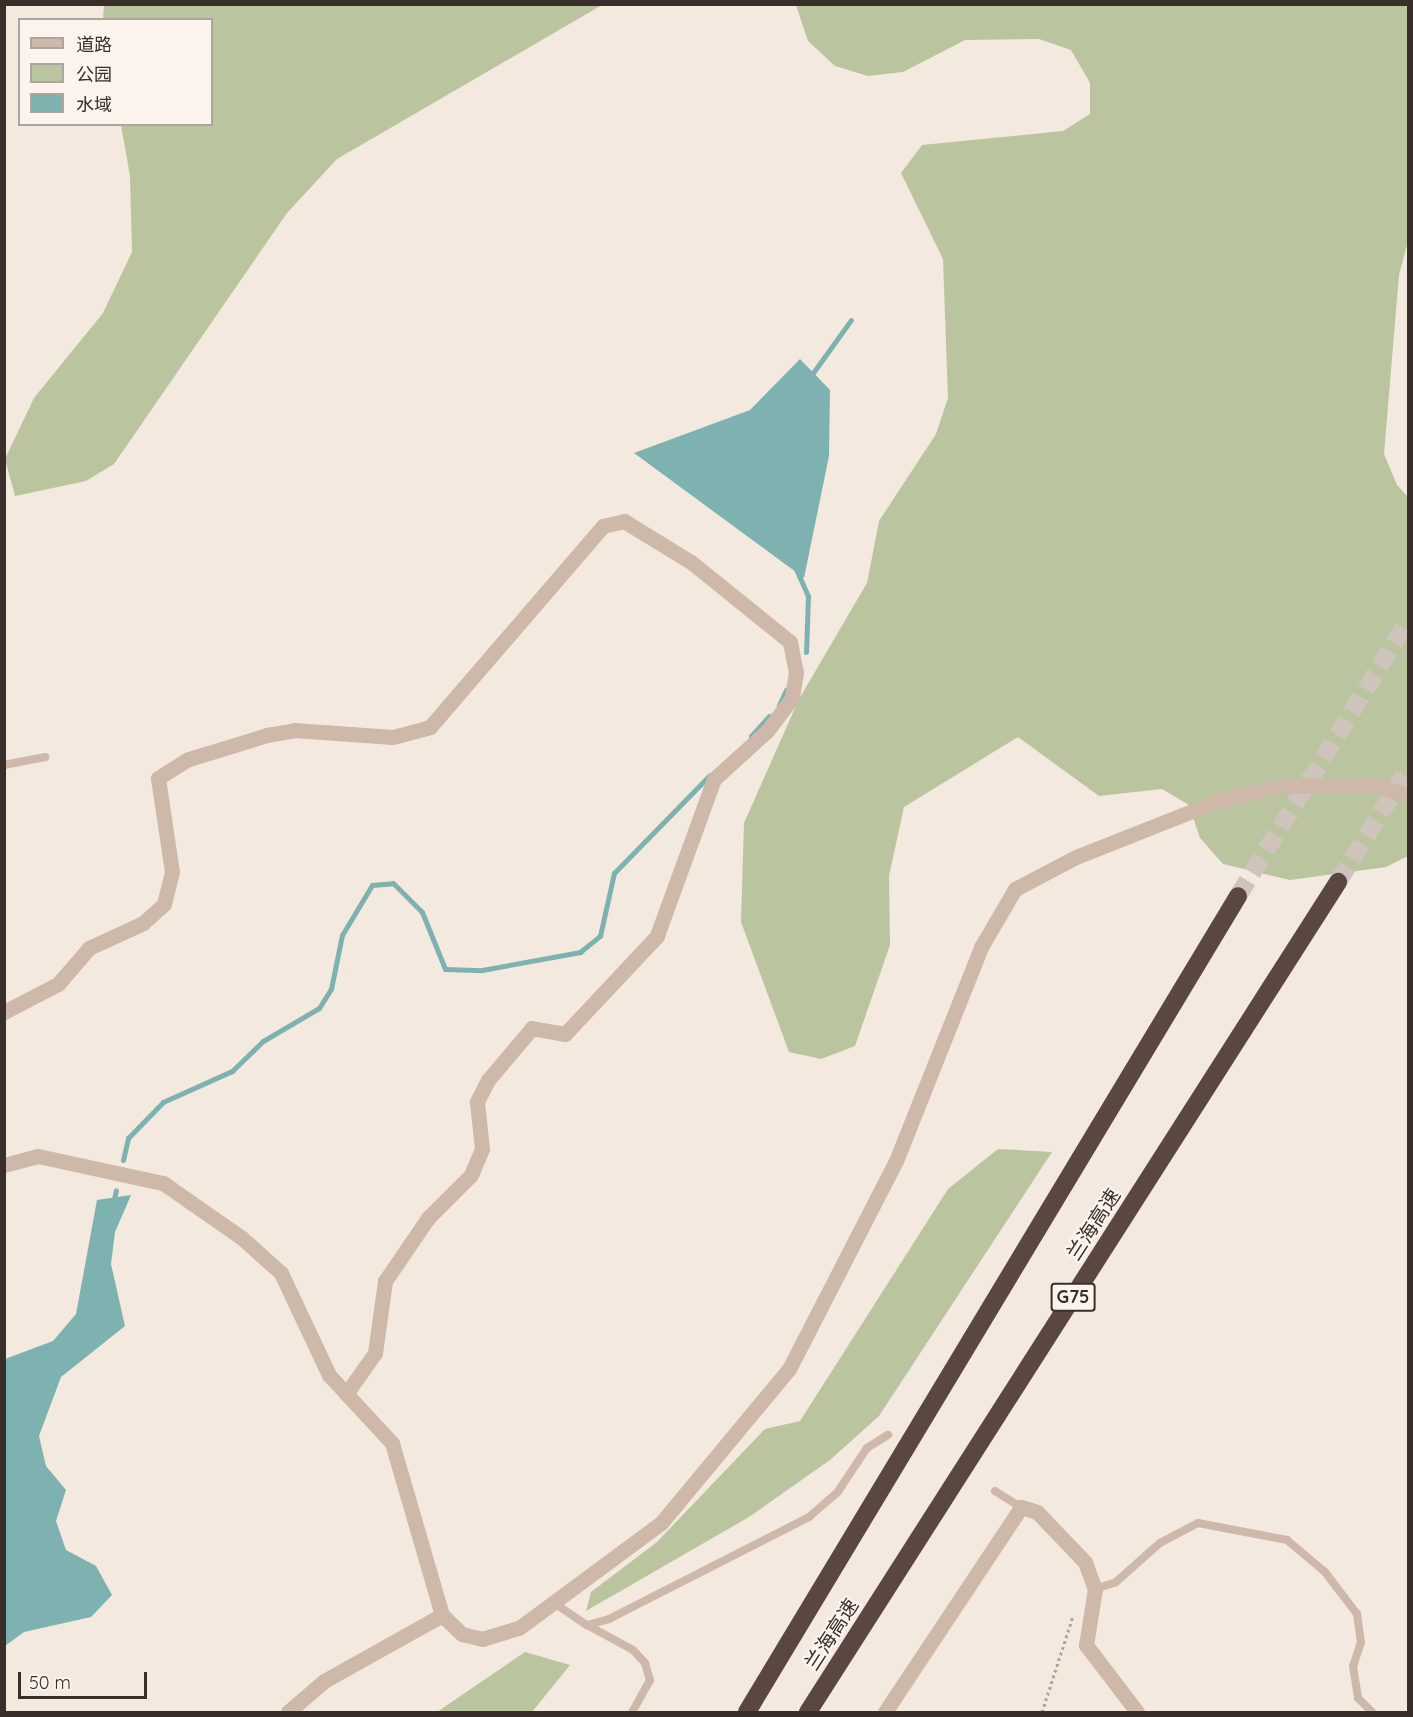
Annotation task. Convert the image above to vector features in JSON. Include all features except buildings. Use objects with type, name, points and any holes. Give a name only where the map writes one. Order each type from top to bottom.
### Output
[{"type":"highway","name":"兰海高速","points":[[808,1713],[1338,882]]},
{"type":"highway","name":"兰海高速","points":[[747,1713],[1238,896]]},
{"type":"street","points":[[4,1012],[58,984],[88,948],[143,923],[164,904],[172,872],[158,778],[189,759],[267,735],[294,730],[393,737],[430,727],[603,526],[624,521],[691,562],[790,642],[796,672],[792,698],[767,731],[714,779],[657,936],[565,1034],[532,1028],[488,1080],[477,1102],[482,1149],[471,1175],[428,1218],[385,1281],[375,1353],[346,1394]]},
{"type":"street","points":[[4,1165],[38,1156],[164,1183],[242,1238],[281,1273],[304,1333],[346,1394],[392,1443],[442,1615],[462,1634],[482,1639],[519,1628],[661,1523],[789,1369],[896,1161],[981,947],[1014,889],[1076,857],[1215,801],[1279,786],[1374,785],[1408,795]]},
{"type":"street","points":[[885,1713],[1022,1507],[1037,1512],[1085,1562],[1095,1589],[1086,1646],[1137,1713]]},
{"type":"street","points":[[288,1713],[324,1681],[442,1615]]},
{"type":"lane","points":[[4,765],[45,757]]},
{"type":"lane","points":[[587,1625],[809,1516],[837,1493],[867,1449],[888,1434]]},
{"type":"lane","points":[[995,1491],[1022,1507]]},
{"type":"lane","points":[[1095,1589],[1116,1582],[1160,1543],[1198,1523],[1287,1540],[1325,1572],[1357,1614],[1360,1642],[1353,1666],[1358,1698],[1372,1713]]},
{"type":"lane","points":[[554,1603],[587,1625],[633,1650],[645,1663],[650,1680],[632,1713]]},
{"type":"path","points":[[1042,1713],[1076,1606]]},
{"type":"green space","points":[[104,5],[602,5],[337,159],[287,213],[114,464],[86,481],[15,496],[5,459],[34,398],[103,313],[132,252],[130,176],[121,126],[213,126],[213,18],[103,18]]},
{"type":"green space","points":[[796,5],[1408,5],[1408,241],[1399,275],[1384,454],[1397,485],[1408,497],[1408,856],[1386,867],[1290,880],[1223,864],[1200,838],[1189,805],[1162,789],[1099,796],[1018,737],[904,807],[889,876],[890,945],[855,1046],[821,1059],[789,1052],[741,922],[744,823],[799,699],[867,583],[879,521],[936,434],[948,398],[943,259],[901,173],[922,145],[1063,131],[1090,114],[1090,83],[1071,50],[1039,39],[965,40],[903,72],[868,76],[835,66],[808,41]]},
{"type":"green space","points":[[998,1149],[1052,1152],[879,1416],[830,1460],[749,1517],[586,1611],[591,1592],[657,1542],[765,1429],[800,1421],[948,1189]]},
{"type":"green space","points":[[525,1652],[570,1665],[532,1712],[437,1712]]},
{"type":"water","points":[[800,359],[830,390],[829,456],[804,578],[634,453],[750,410]]},
{"type":"water","points":[[131,1195],[115,1232],[111,1264],[125,1326],[61,1377],[39,1436],[46,1466],[66,1490],[56,1521],[66,1550],[96,1566],[112,1595],[91,1617],[24,1632],[5,1646],[5,1359],[53,1341],[76,1314],[97,1200]]},
{"type":"waterway","points":[[810,377],[851,320]]},
{"type":"waterway","points":[[796,569],[808,596],[806,652]]},
{"type":"waterway","points":[[779,705],[786,690]]},
{"type":"waterway","points":[[751,736],[769,716]]},
{"type":"waterway","points":[[123,1160],[128,1138],[163,1102],[232,1071],[263,1041],[319,1008],[331,989],[342,935],[372,885],[393,883],[422,912],[445,969],[482,970],[580,952],[600,936],[614,873],[710,775]]},
{"type":"waterway","points":[[113,1203],[116,1190]]},
{"type":"tunnel","points":[[1238,896],[1408,621]]},
{"type":"tunnel","points":[[1338,882],[1408,769]]}]
